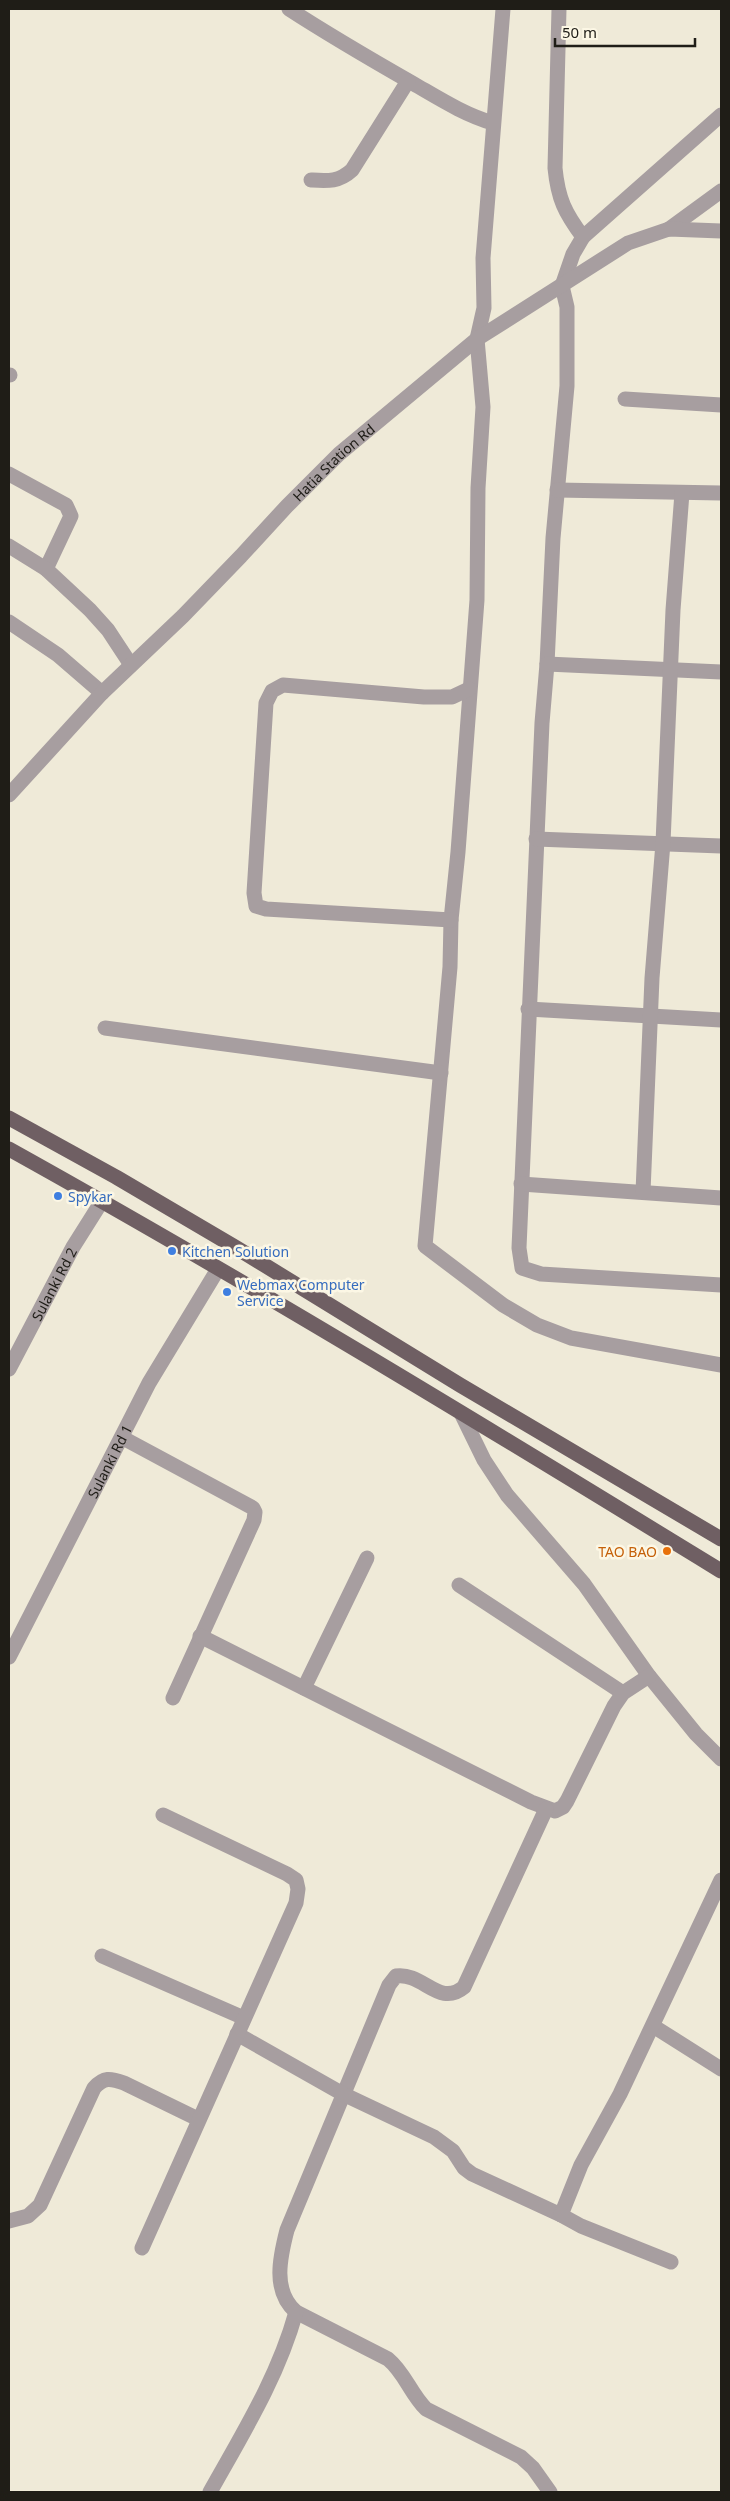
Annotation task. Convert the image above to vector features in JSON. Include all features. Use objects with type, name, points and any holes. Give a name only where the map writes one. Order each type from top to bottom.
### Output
[{"type":"main road","points":[[9,1118],[210,1232],[460,1385],[721,1539]]},
{"type":"main road","points":[[9,1149],[102,1201],[461,1413],[721,1571]]},
{"type":"street","points":[[289,9],[408,81],[473,117],[493,124]]},
{"type":"street","points":[[503,9],[483,258],[484,308],[477,339],[483,407],[478,488],[477,600],[451,920],[450,967],[426,1246],[503,1305],[537,1325],[571,1338],[721,1365]]},
{"type":"street","points":[[559,9],[556,186],[561,203],[583,237]]},
{"type":"street","points":[[311,180],[333,182],[343,178],[352,170],[408,81]]},
{"type":"street","points":[[721,115],[583,237],[573,254],[562,286],[567,308],[567,386],[557,490],[536,839],[519,1248],[522,1268],[541,1274],[721,1285]]},
{"type":"street","points":[[669,229],[721,191]]},
{"type":"street","name":"Hatia Station Rd","points":[[9,795],[102,692],[235,563],[287,506],[339,454],[477,339],[628,243],[669,229],[721,231]]},
{"type":"street","points":[[625,399],[721,405]]},
{"type":"street","points":[[9,474],[66,505],[70,510],[71,516],[46,569]]},
{"type":"street","points":[[557,490],[721,493]]},
{"type":"street","points":[[643,1192],[651,1015],[663,843],[678,515],[682,493]]},
{"type":"street","points":[[9,546],[46,569],[101,622],[131,665]]},
{"type":"street","points":[[9,622],[58,655],[102,692]]},
{"type":"street","points":[[547,664],[721,672]]},
{"type":"street","points":[[451,920],[256,906],[254,893],[266,703],[272,691],[283,685],[424,697],[452,697],[469,689]]},
{"type":"street","points":[[536,839],[721,846]]},
{"type":"street","points":[[528,1010],[721,1020]]},
{"type":"street","points":[[105,1028],[441,1073]]},
{"type":"street","points":[[521,1184],[721,1198]]},
{"type":"street","name":"Sulanki Rd 2","points":[[9,1369],[74,1247],[102,1201]]},
{"type":"street","name":"Sulanki Rd 1","points":[[9,1657],[14,1634],[123,1438],[148,1383],[218,1269]]},
{"type":"street","points":[[461,1413],[484,1460],[508,1495],[590,1591],[649,1676],[696,1734],[721,1759]]},
{"type":"street","points":[[123,1438],[253,1508],[255,1512],[254,1520],[173,1698]]},
{"type":"street","points":[[304,1688],[367,1558]]},
{"type":"street","points":[[459,1585],[623,1693]]},
{"type":"street","points":[[200,1636],[546,1809],[555,1811],[563,1807],[567,1801],[605,1721],[623,1693],[649,1676]]},
{"type":"street","points":[[546,1809],[464,1987],[457,1993],[447,1995],[404,1975],[396,1976],[389,1985],[287,2230],[280,2261],[281,2290],[288,2305],[296,2312],[388,2359],[400,2369],[414,2397],[426,2408],[521,2457],[533,2468],[550,2492]]},
{"type":"street","points":[[142,2248],[296,1903],[298,1889],[296,1880],[163,1815]]},
{"type":"street","points":[[561,2215],[581,2165],[653,2026],[721,1880]]},
{"type":"street","points":[[102,1956],[244,2018]]},
{"type":"street","points":[[653,2026],[721,2069]]},
{"type":"street","points":[[237,2034],[343,2094],[434,2137],[453,2151],[464,2168],[472,2174],[581,2226],[670,2262]]},
{"type":"street","points":[[9,2221],[28,2216],[40,2205],[94,2088],[102,2079],[112,2078],[124,2083],[198,2119]]},
{"type":"street","points":[[210,2492],[282,2359],[296,2312]]},
{"type":"place","name":"Spykar","points":[[58,1196]]},
{"type":"place","name":"Kitchen Solution","points":[[172,1251]]},
{"type":"place","name":"Webmax Computer Service","points":[[227,1292]]},
{"type":"place","name":"TAO BAO","points":[[667,1551]]}]
